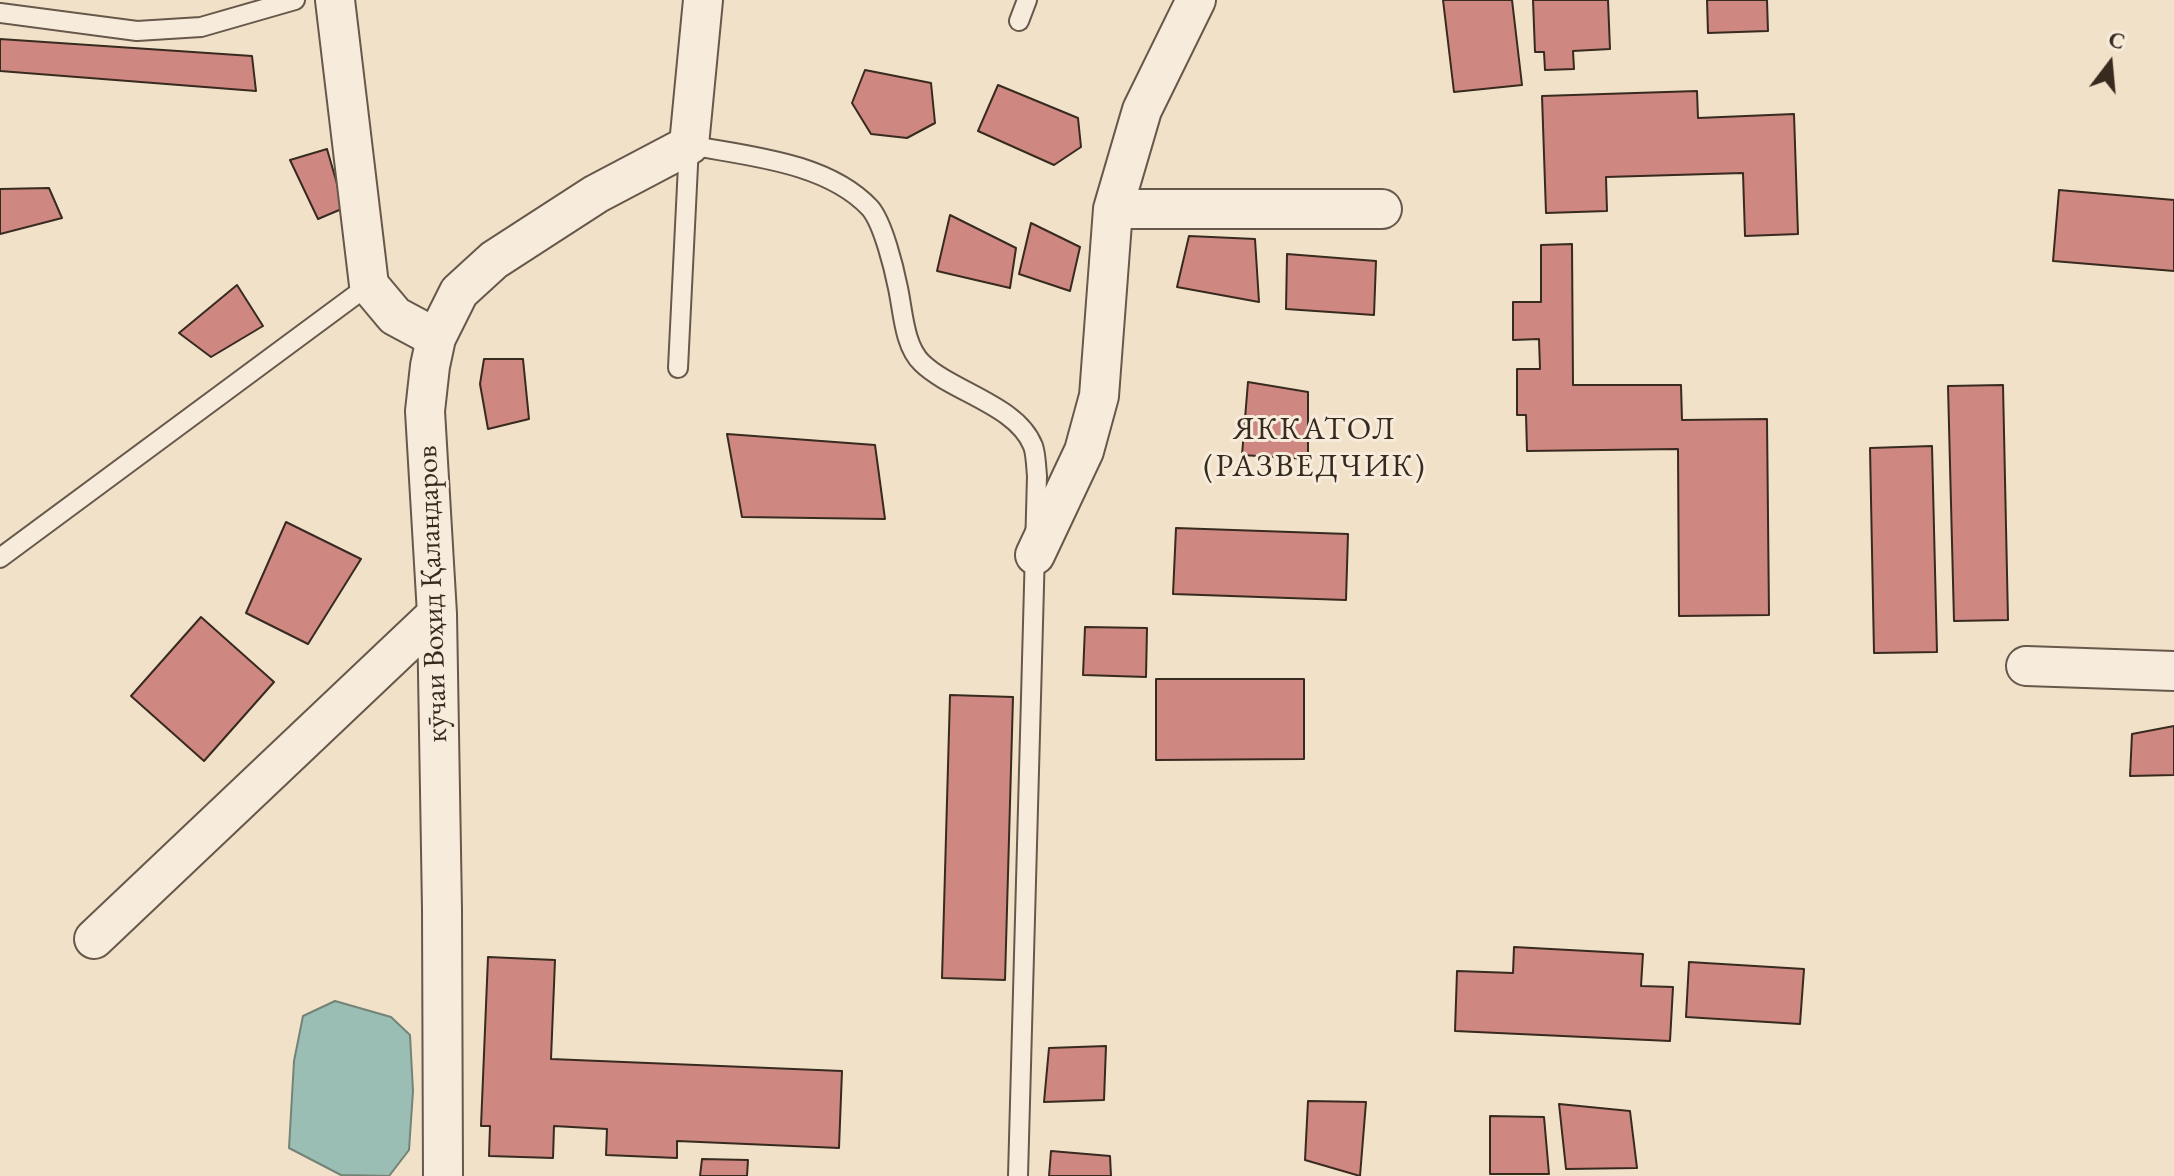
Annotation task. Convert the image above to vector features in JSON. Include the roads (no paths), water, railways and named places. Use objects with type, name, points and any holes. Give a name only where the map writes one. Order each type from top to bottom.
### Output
[{"type":"street","points":[[335,0],[369,285],[395,316],[436,338]]},
{"type":"street","points":[[689,145],[703,0]]},
{"type":"street","points":[[1035,555],[1084,451],[1099,396],[1113,209],[1142,110],[1196,0]]},
{"type":"street","name":"кӯчаи Воҳид Қаландаров","points":[[443,1176],[437,614],[425,411],[436,338],[459,292],[494,260],[596,194],[689,145]]},
{"type":"street","points":[[1113,209],[1382,209]]},
{"type":"street","points":[[94,939],[437,614]]},
{"type":"street","points":[[2026,666],[2174,671]]},
{"type":"lane","points":[[0,13],[137,31],[201,27],[295,0]]},
{"type":"lane","points":[[1019,21],[1027,0]]},
{"type":"lane","points":[[678,368],[689,145],[790,164],[838,184],[871,210],[892,259],[909,339],[920,361],[944,380],[1003,412],[1019,426],[1033,445],[1037,476],[1018,1176]]},
{"type":"lane","points":[[4,550],[369,285]]},
{"type":"water","points":[[335,1001],[391,1017],[410,1035],[413,1091],[409,1150],[389,1176],[341,1175],[289,1148],[294,1061],[303,1016]]},
{"type":"district","name":"ЯККАТОЛ (РАЗВЕДЧИК)","points":[[1315,448]]}]
